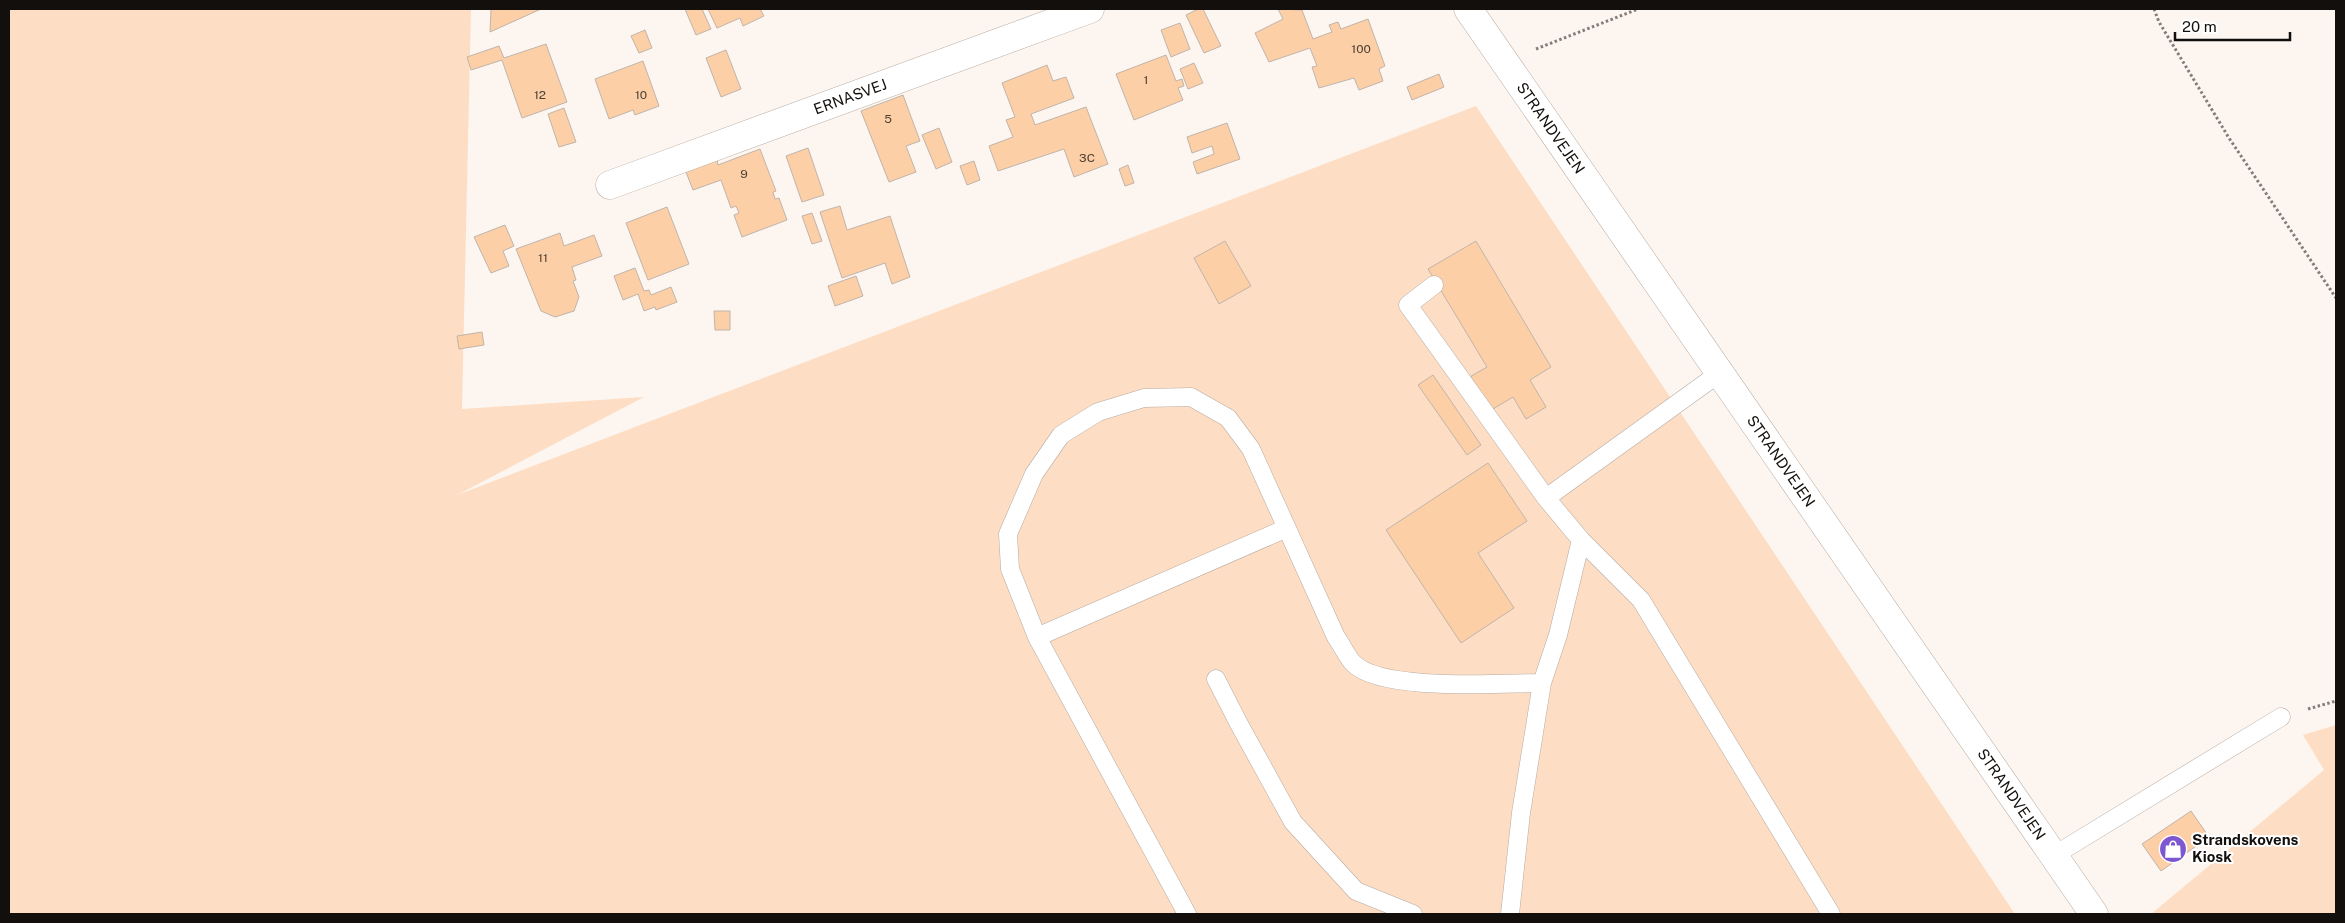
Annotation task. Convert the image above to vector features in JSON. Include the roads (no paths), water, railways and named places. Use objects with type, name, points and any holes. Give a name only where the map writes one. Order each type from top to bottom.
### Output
[{"type":"main road","name":"ERNASVEJ","points":[[610,185],[1090,9]]},
{"type":"main road","name":"STRANDVEJEN","points":[[1468,9],[1721,372],[2094,914]]},
{"type":"lane","points":[[1434,285],[1408,306],[1546,498],[1581,540],[1641,600],[1831,914]]},
{"type":"lane","points":[[1546,498],[1721,372]]},
{"type":"lane","points":[[1187,914],[1038,637],[1010,569],[1008,534],[1034,474],[1061,435],[1098,412],[1144,398],[1191,396],[1228,418],[1251,449],[1336,637],[1354,664],[1385,679],[1428,683],[1542,683]]},
{"type":"lane","points":[[1038,637],[1287,528]]},
{"type":"lane","points":[[1510,914],[1521,813],[1542,683],[1558,635],[1581,540]]},
{"type":"lane","points":[[1216,679],[1293,822],[1356,891],[1413,914]]},
{"type":"lane","points":[[2053,856],[2281,717]]},
{"type":"place","name":"Strandskovens Kiosk","points":[[2173,849]]}]
